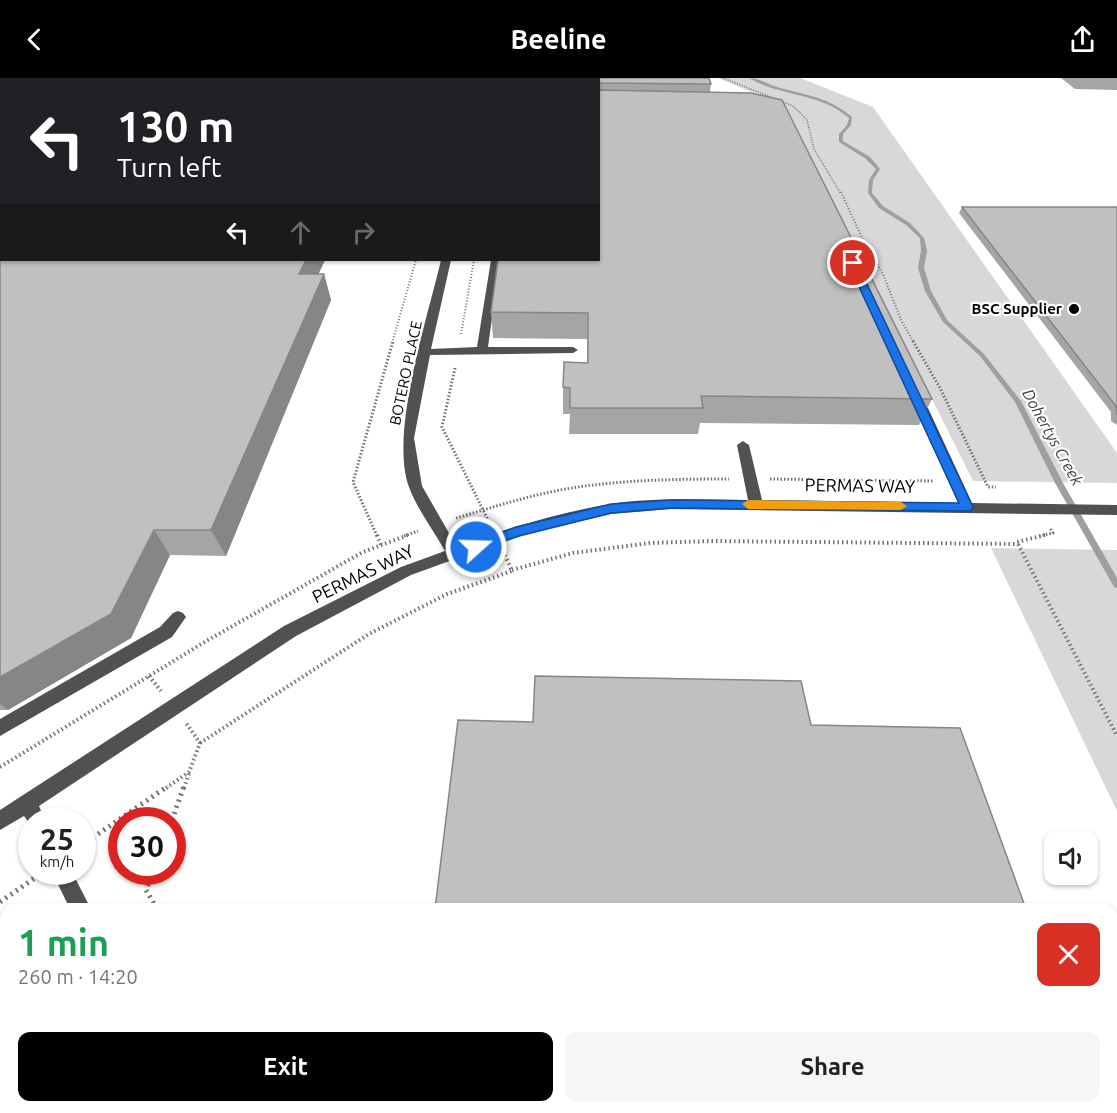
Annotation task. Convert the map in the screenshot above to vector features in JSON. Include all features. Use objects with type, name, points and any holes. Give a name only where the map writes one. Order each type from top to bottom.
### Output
[{"type":"street","name":"BOTERO PLACE","points":[[446,261],[408,438],[415,486],[454,555]]},
{"type":"street","points":[[482,350],[496,261]]},
{"type":"street","points":[[425,351],[573,350]]},
{"type":"street","points":[[910,384],[967,507]]},
{"type":"street","points":[[743,445],[756,504]]},
{"type":"street","name":"PERMAS WAY","points":[[0,821],[290,631],[406,572],[516,531],[611,509],[671,504],[1117,510]]},
{"type":"street","points":[[0,728],[166,632],[178,617]]},
{"type":"street","points":[[27,803],[29,807]]},
{"type":"street","points":[[69,885],[78,903]]},
{"type":"path","points":[[723,78],[786,102],[798,109],[807,120],[814,149],[836,182],[863,240],[883,274],[901,320],[940,388],[988,487],[998,487]]},
{"type":"path","points":[[381,545],[353,482],[417,261]]},
{"type":"path","points":[[474,261],[459,350],[442,427],[512,570]]},
{"type":"path","points":[[1038,509],[1053,533],[1017,542],[1117,736]]},
{"type":"path","points":[[177,807],[200,743],[369,634],[447,594],[512,570],[573,553],[650,543],[711,541],[1019,544]]},
{"type":"path","points":[[149,676],[200,743]]},
{"type":"path","points":[[96,835],[189,772]]},
{"type":"path","points":[[0,902],[25,885]]},
{"type":"path","points":[[148,885],[146,890],[154,903]]},
{"type":"shaded area","points":[[718,78],[800,78],[873,107],[1117,453],[1117,483],[973,481],[786,107]]},
{"type":"shaded area","points":[[991,548],[1117,550],[1117,811]]},
{"type":"building","points":[[600,78],[709,78],[711,84],[600,83]]},
{"type":"building","points":[[600,90],[751,93],[782,100],[932,399],[701,396],[703,408],[570,408],[570,388],[563,387],[564,362],[588,363],[588,313],[491,312],[498,261],[600,261]]},
{"type":"building","name":"BSC Supplier","points":[[962,207],[1117,207],[1117,415],[1116,406]]},
{"type":"building","points":[[0,261],[306,261],[299,274],[324,274],[211,530],[154,530],[111,614],[0,677]]},
{"type":"building","points":[[535,676],[801,681],[811,725],[960,728],[1024,903],[436,903],[458,720],[533,722]]},
{"type":"waterway","name":"Dohertys Creek","points":[[751,78],[763,84],[830,103],[851,118],[849,125],[841,134],[841,142],[868,158],[878,169],[871,180],[870,193],[881,207],[908,224],[922,238],[924,251],[921,268],[928,291],[945,321],[982,355],[1018,401],[1059,483],[1117,585]]},
{"type":"slow traffic","points":[[748,504],[901,506]]},
{"type":"place","name":"BSC Supplier","points":[[1074,309]]},
{"type":"route","points":[[476,547],[516,531],[611,509],[671,504],[967,507],[853,263]]}]
